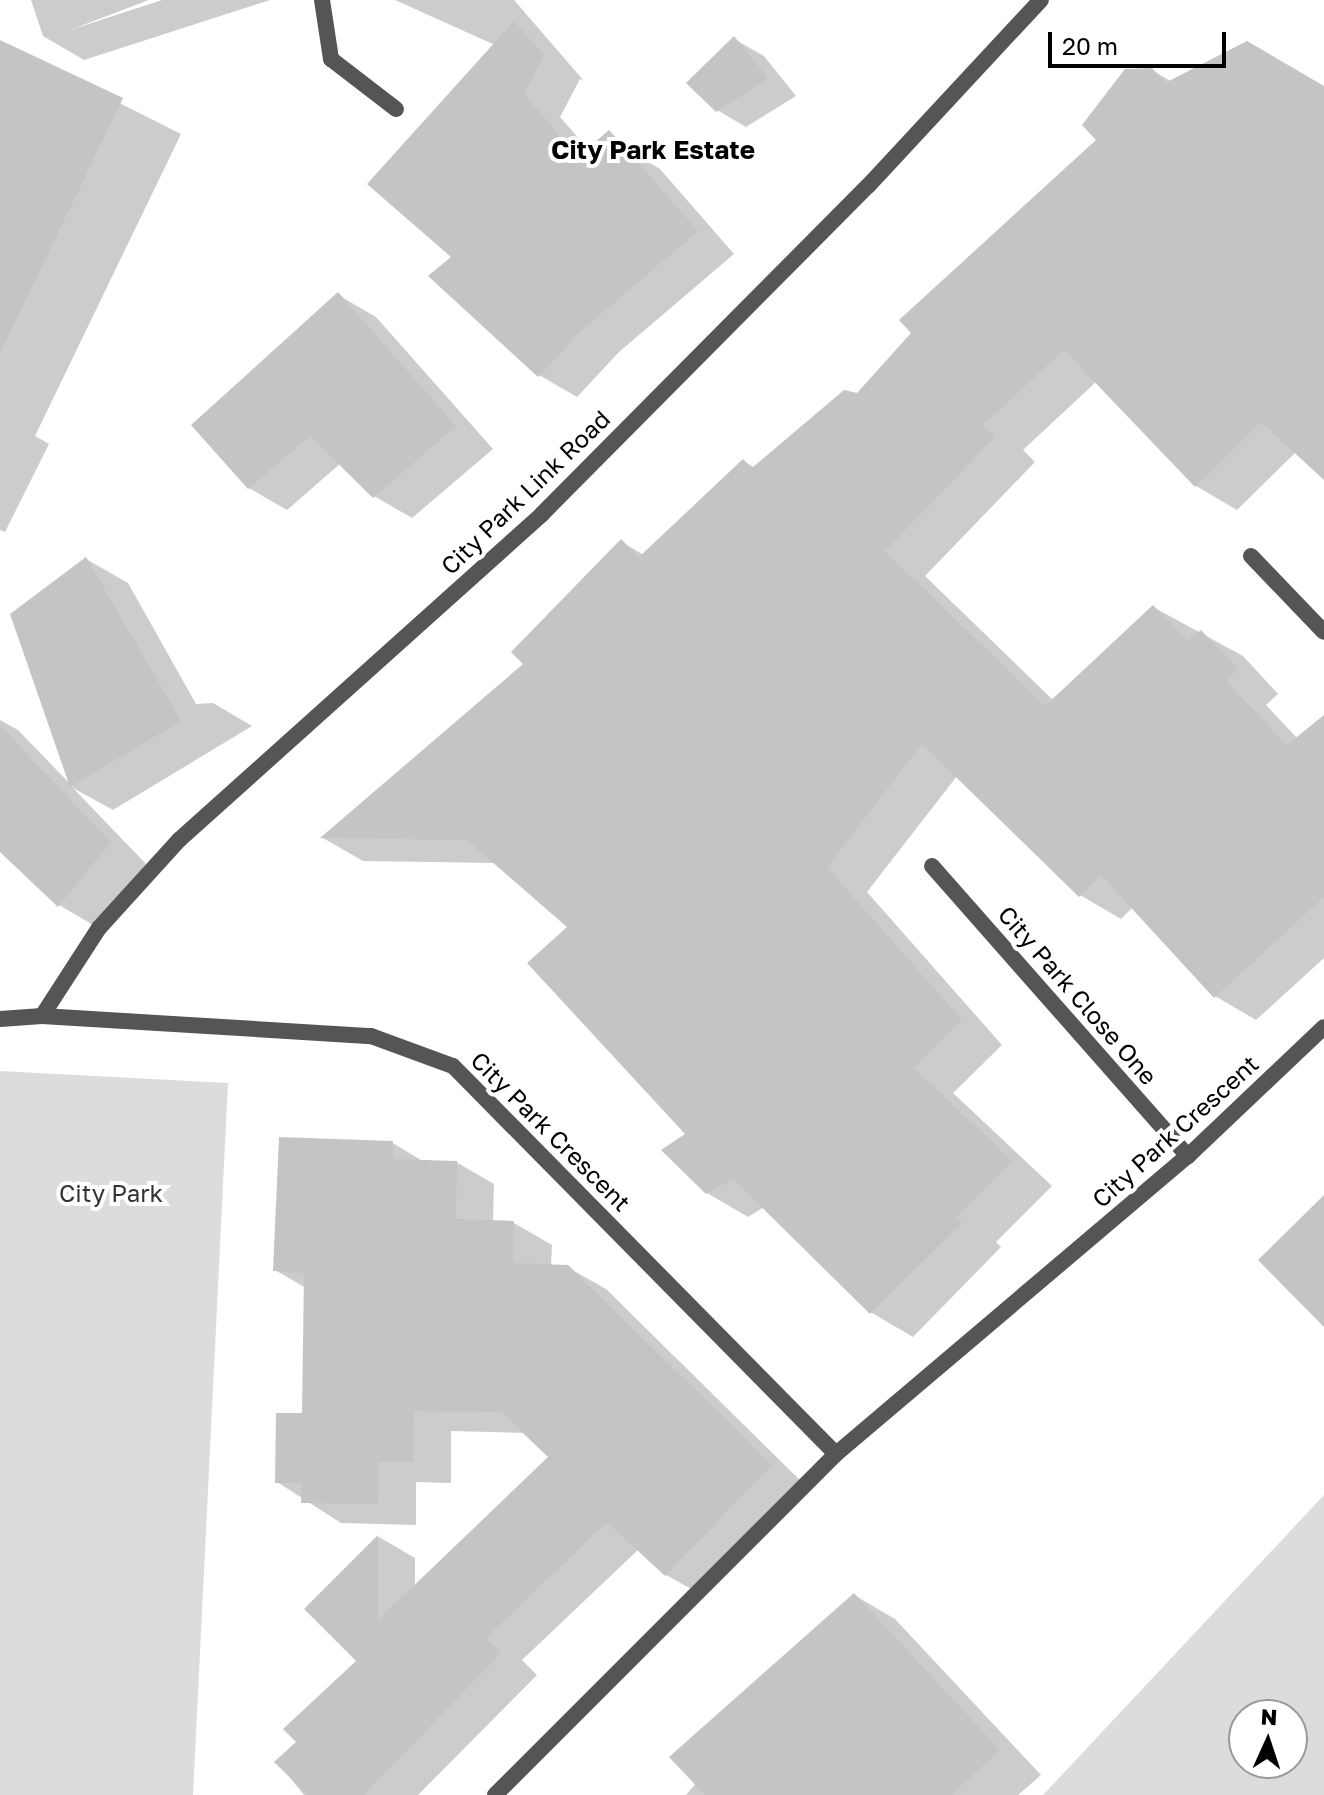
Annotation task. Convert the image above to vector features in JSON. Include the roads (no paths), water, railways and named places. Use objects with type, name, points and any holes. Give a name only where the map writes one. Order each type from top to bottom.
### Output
[{"type":"street","points":[[322,0],[319,12],[331,59],[396,109]]},
{"type":"street","name":"City Park Link Road","points":[[42,1016],[99,928],[179,840],[542,514],[868,186],[1041,0]]},
{"type":"street","points":[[1251,556],[1324,632]]},
{"type":"street","name":"City Park Close One","points":[[932,866],[1188,1156]]},
{"type":"street","name":"City Park Crescent","points":[[0,1019],[42,1016],[371,1036],[453,1066],[836,1454]]},
{"type":"street","name":"City Park Crescent","points":[[495,1795],[836,1454],[1188,1156],[1324,1027]]},
{"type":"district","name":"City Park Estate","points":[[653,150]]},
{"type":"park label","name":"City Park","points":[[111,1193]]}]
